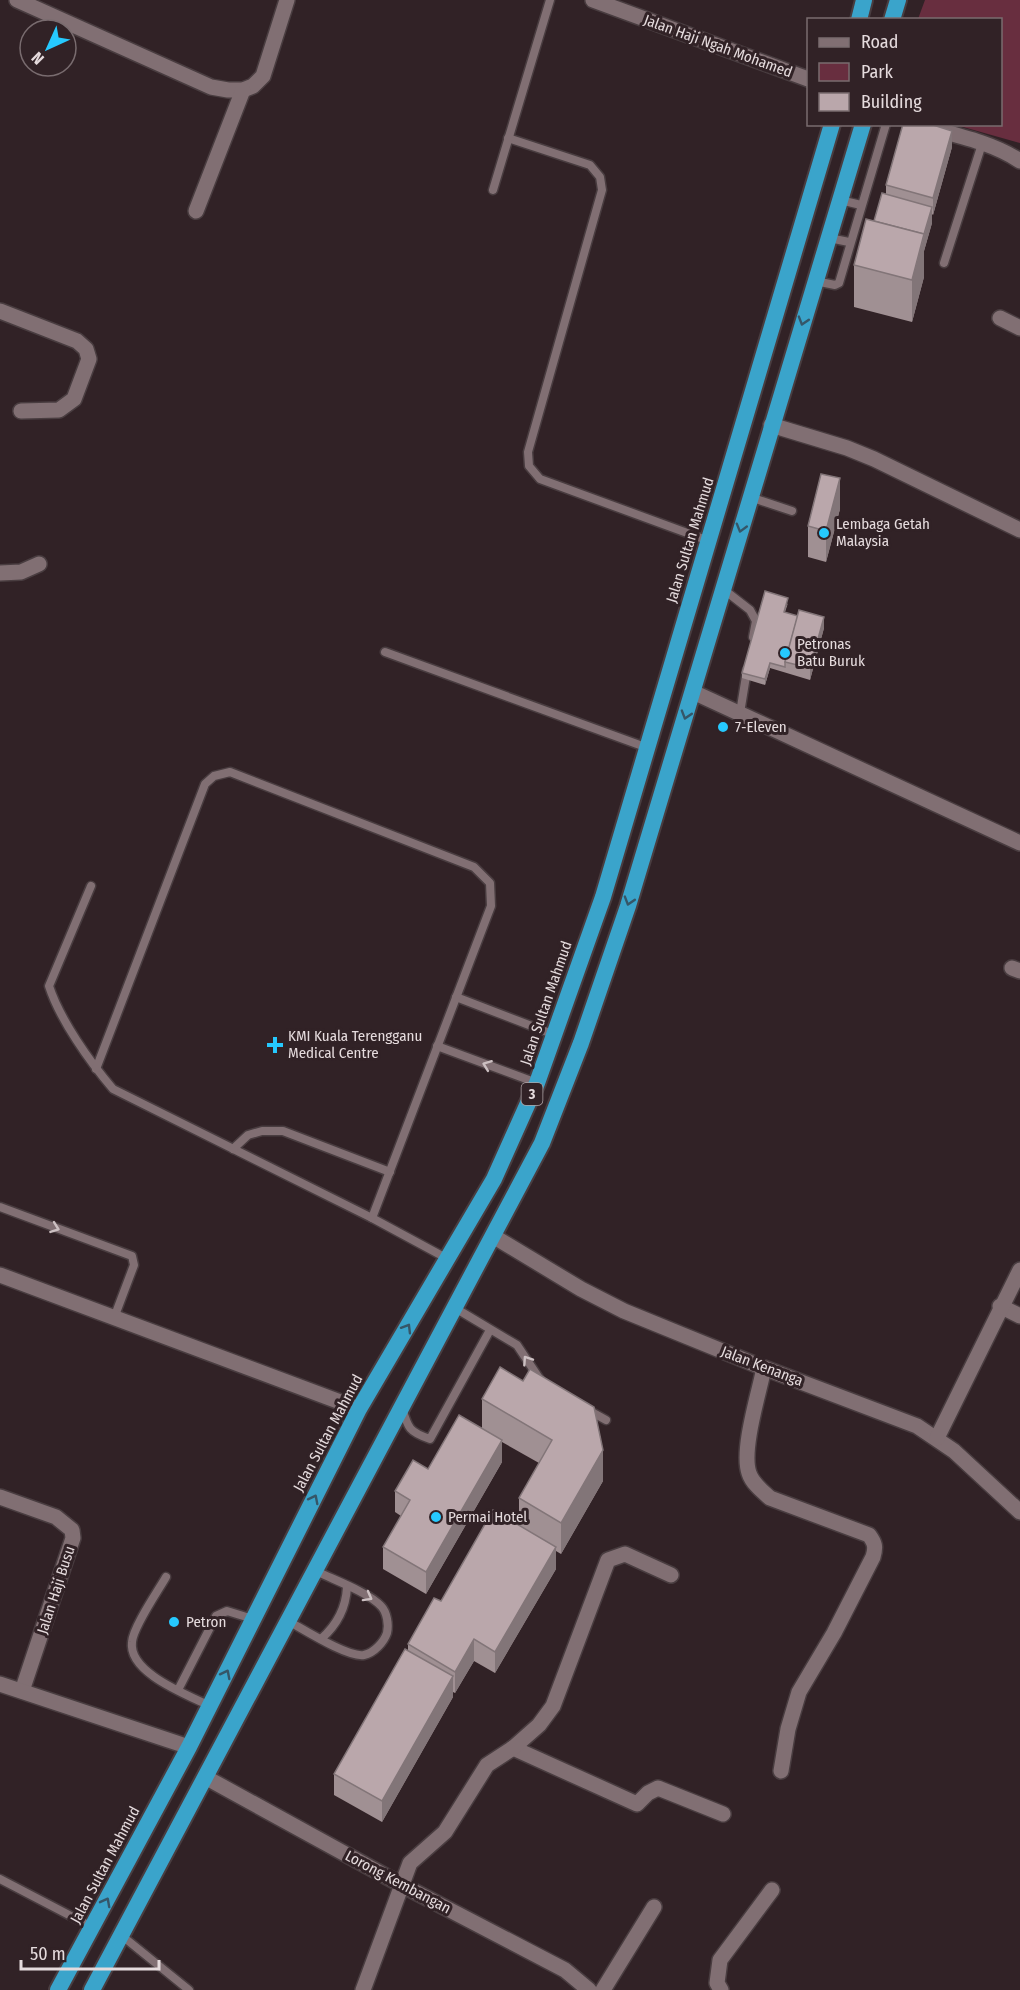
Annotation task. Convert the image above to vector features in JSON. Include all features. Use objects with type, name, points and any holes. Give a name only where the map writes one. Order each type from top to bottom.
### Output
[{"type":"highway","points":[[860,18],[864,0]]},
{"type":"highway","points":[[893,18],[898,0]]},
{"type":"highway","name":"Jalan Sultan Mahmud","points":[[58,1990],[189,1747],[359,1410],[494,1179],[537,1083],[603,897],[831,126]]},
{"type":"highway","name":"3","points":[[92,1990],[542,1143],[581,1043],[628,906],[862,126]]},
{"type":"street","points":[[17,0],[211,87],[228,90],[243,90],[252,86],[263,76],[287,0]]},
{"type":"street","name":"Jalan Haji Ngah Mohamed","points":[[593,0],[807,79]]},
{"type":"street","points":[[196,211],[243,90]]},
{"type":"street","points":[[922,126],[982,144],[1009,154],[1020,161]]},
{"type":"street","points":[[0,311],[77,341],[86,349],[89,359],[75,399],[67,406],[59,410],[21,411]]},
{"type":"street","points":[[1000,318],[1020,328]]},
{"type":"street","points":[[771,425],[847,448],[874,459],[1020,530]]},
{"type":"street","points":[[0,573],[21,572],[39,564]]},
{"type":"street","points":[[693,692],[1020,843]]},
{"type":"street","name":"Jalan Kenanga","points":[[493,1236],[581,1289],[624,1311],[764,1368],[917,1426],[937,1438],[1020,1512]]},
{"type":"street","points":[[937,1438],[1000,1306],[1020,1270]]},
{"type":"street","points":[[0,1275],[359,1410]]},
{"type":"street","points":[[1000,1306],[1020,1316]]},
{"type":"street","points":[[764,1368],[746,1455],[749,1475],[760,1490],[770,1498],[869,1535],[876,1549],[834,1633],[799,1692],[788,1729],[781,1771]]},
{"type":"street","name":"Jalan Haji Busu","points":[[0,1497],[56,1517],[72,1530],[74,1538],[22,1692]]},
{"type":"street","points":[[363,1990],[400,1884],[410,1863],[445,1832],[487,1765],[513,1748],[539,1725],[553,1706],[608,1560],[625,1554],[671,1575]]},
{"type":"street","points":[[0,1684],[189,1747]]},
{"type":"street","points":[[513,1748],[637,1804],[648,1792],[658,1788],[723,1814]]},
{"type":"street","name":"Lorong Kembangan","points":[[205,1777],[400,1884],[565,1970],[589,1990]]},
{"type":"street","points":[[721,1990],[717,1983],[720,1960],[772,1890]]},
{"type":"street","points":[[603,1990],[654,1907]]},
{"type":"lane","points":[[493,190],[550,0]]},
{"type":"lane","points":[[815,281],[835,285],[839,283],[849,242],[885,126]]},
{"type":"lane","points":[[508,138],[590,165],[600,177],[602,190],[528,452],[529,466],[540,479],[709,541]]},
{"type":"lane","points":[[944,263],[982,144]]},
{"type":"lane","points":[[840,200],[861,205]]},
{"type":"lane","points":[[828,238],[849,242]]},
{"type":"lane","points":[[750,497],[792,512]]},
{"type":"lane","points":[[723,589],[750,610],[756,621],[752,644]]},
{"type":"lane","points":[[385,652],[648,748]]},
{"type":"lane","points":[[740,713],[750,656]]},
{"type":"lane","points":[[96,1068],[206,784],[214,776],[230,772],[474,867],[490,883],[491,906],[372,1218]]},
{"type":"lane","points":[[91,886],[49,986],[54,1002],[96,1068],[113,1089],[372,1218],[448,1259]]},
{"type":"lane","points":[[456,997],[555,1035]]},
{"type":"lane","points":[[437,1046],[537,1083]]},
{"type":"lane","points":[[233,1149],[248,1134],[283,1131],[390,1172]]},
{"type":"lane","points":[[0,1207],[132,1256],[134,1265],[114,1317]]},
{"type":"lane","points":[[455,1308],[518,1345],[542,1383],[551,1388]]},
{"type":"lane","points":[[402,1408],[408,1426],[414,1434],[429,1439],[490,1330]]},
{"type":"lane","points":[[578,1404],[606,1420]]},
{"type":"lane","points":[[288,1621],[355,1654],[365,1655],[374,1651],[387,1634],[388,1624],[384,1609],[373,1599],[316,1571]]},
{"type":"lane","points":[[166,1577],[135,1632],[131,1643],[134,1655],[144,1670],[210,1706]]},
{"type":"lane","points":[[321,1639],[341,1614],[347,1587]]},
{"type":"lane","points":[[178,1690],[216,1616],[227,1611],[254,1619]]},
{"type":"lane","points":[[0,1879],[92,1927]]},
{"type":"lane","points":[[121,1935],[189,1990]]},
{"type":"green space","points":[[925,0],[1020,0],[1020,143],[960,126],[1002,126],[1002,18],[918,18]]},
{"type":"building","points":[[902,126],[936,126],[952,131],[933,198],[886,185]]},
{"type":"building","points":[[882,193],[932,207],[924,234],[874,221]]},
{"type":"building","points":[[866,219],[924,234],[912,280],[854,265]]},
{"type":"building","points":[[821,474],[840,478],[826,531],[808,526]]},
{"type":"building","points":[[765,591],[788,598],[784,612],[798,616],[785,667],[770,663],[765,679],[742,673]]},
{"type":"building","points":[[799,610],[824,617],[810,668],[785,662]]},
{"type":"building","points":[[500,1367],[523,1381],[530,1369],[594,1407],[603,1450],[561,1523],[519,1498],[552,1440],[482,1399]]},
{"type":"building","name":"Permai Hotel","points":[[459,1415],[502,1440],[426,1572],[383,1547],[410,1500],[395,1491],[413,1460],[428,1469]]},
{"type":"building","points":[[493,1510],[556,1547],[495,1652],[474,1639],[455,1672],[408,1644],[434,1598],[441,1601]]},
{"type":"building","points":[[405,1649],[453,1676],[382,1801],[334,1774]]},
{"type":"place","name":"Lembaga Getah Malaysia","points":[[824,533]]},
{"type":"place","name":"Petronas Batu Buruk","points":[[785,653]]},
{"type":"place","name":"7-Eleven","points":[[723,727]]},
{"type":"place","name":"KMI Kuala Terengganu Medical Centre","points":[[275,1045]]},
{"type":"place","name":"Permai Hotel","points":[[436,1517]]},
{"type":"place","name":"Petron","points":[[174,1622]]}]
